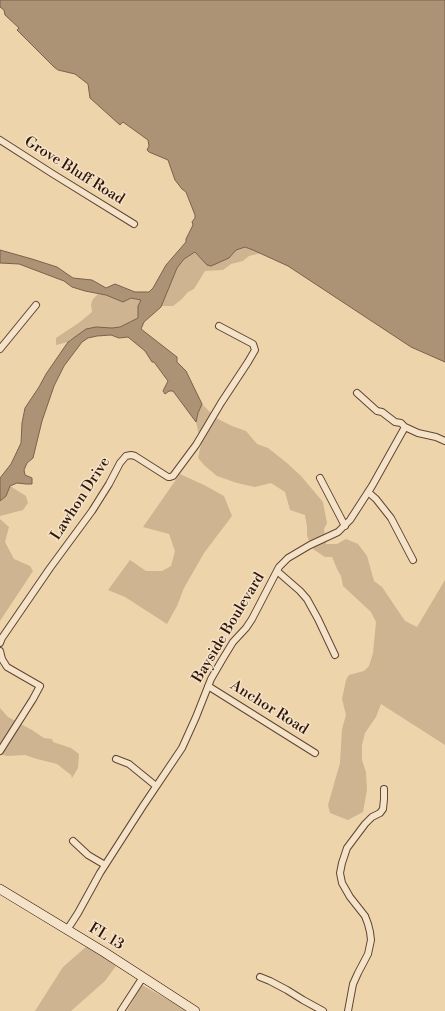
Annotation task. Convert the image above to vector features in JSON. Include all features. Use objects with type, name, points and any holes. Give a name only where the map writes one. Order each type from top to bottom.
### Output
[{"type":"main road","name":"FL 13","points":[[0,889],[143,977],[195,1011]]},
{"type":"street","name":"Grove Bluff Road","points":[[0,140],[134,224]]},
{"type":"street","points":[[0,349],[36,305]]},
{"type":"street","name":"Lawhon Drive","points":[[0,643],[46,574],[92,511],[120,463],[126,456],[135,456],[170,478],[196,445],[220,403],[255,350],[253,344],[219,326]]},
{"type":"street","points":[[357,393],[377,411],[382,412],[395,422],[401,423],[405,427],[418,433],[436,437],[445,441]]},
{"type":"street","name":"Bayside Boulevard","points":[[67,930],[105,865],[182,748],[208,686],[224,656],[252,619],[283,562],[310,545],[332,535],[345,526],[379,475],[405,427]]},
{"type":"street","points":[[320,478],[345,526]]},
{"type":"street","points":[[368,492],[376,499],[391,518],[413,560]]},
{"type":"street","points":[[278,571],[307,599],[336,655]]},
{"type":"street","points":[[0,651],[2,659],[7,667],[40,686],[34,699],[0,750]]},
{"type":"street","name":"Anchor Road","points":[[208,686],[315,752]]},
{"type":"street","points":[[116,759],[129,764],[156,786]]},
{"type":"street","points":[[348,1011],[354,984],[368,954],[371,940],[365,916],[344,887],[340,873],[347,848],[365,824],[383,809],[384,789]]},
{"type":"street","points":[[74,841],[88,855],[105,865]]},
{"type":"street","points":[[121,1011],[143,977]]},
{"type":"street","points":[[260,977],[287,990],[323,1011]]},
{"type":"shaded area","points":[[0,0],[445,0],[445,362],[411,347],[288,266],[253,250],[245,247],[236,250],[229,258],[211,266],[207,265],[195,252],[184,259],[177,268],[161,307],[144,322],[141,329],[177,357],[177,362],[186,371],[202,404],[196,422],[173,391],[169,391],[165,394],[163,391],[168,381],[145,351],[128,337],[119,338],[111,335],[88,338],[82,342],[64,366],[54,386],[42,421],[33,458],[27,463],[24,470],[25,475],[32,478],[32,484],[17,483],[10,486],[6,496],[0,501],[0,478],[11,464],[21,443],[22,423],[25,408],[68,342],[86,329],[96,327],[120,327],[138,318],[138,306],[141,300],[131,298],[123,302],[106,295],[72,287],[64,281],[19,264],[0,263],[0,250],[57,267],[73,278],[92,280],[106,288],[115,284],[135,292],[149,292],[153,288],[166,265],[186,242],[193,225],[192,222],[195,215],[186,192],[175,180],[168,160],[149,152],[147,150],[149,146],[148,140],[123,122],[120,125],[90,98],[88,84],[75,74],[58,70],[54,67],[17,30],[19,28],[5,15],[4,10],[0,7]]},
{"type":"shaded area","points":[[245,247],[261,253],[249,256],[243,261],[231,264],[223,270],[205,271],[194,289],[188,292],[182,299],[173,306],[161,306],[177,268],[184,259],[196,252],[207,265],[229,258],[236,250]]},
{"type":"shaded area","points":[[98,294],[106,295],[123,302],[131,298],[141,300],[138,306],[138,318],[120,327],[96,327],[69,340],[68,342],[56,345],[56,338],[92,312],[91,304],[93,299]]},
{"type":"shaded area","points":[[202,404],[216,418],[246,431],[257,444],[268,448],[301,476],[323,502],[327,523],[324,529],[326,544],[337,544],[346,539],[358,544],[367,556],[374,581],[382,587],[405,621],[417,627],[445,580],[445,745],[381,704],[376,717],[365,733],[362,745],[362,760],[366,772],[367,790],[363,812],[348,820],[330,813],[328,805],[340,763],[342,729],[346,715],[342,699],[346,680],[349,675],[364,671],[369,666],[373,653],[376,622],[371,612],[343,586],[341,576],[332,557],[325,557],[313,549],[307,536],[305,515],[290,510],[285,492],[271,483],[255,487],[217,476],[198,458],[201,444],[196,422]]},
{"type":"shaded area","points":[[180,474],[224,496],[232,516],[204,553],[184,588],[177,606],[167,624],[125,597],[108,590],[130,560],[146,571],[162,571],[171,566],[175,551],[169,534],[143,527]]},
{"type":"shaded area","points":[[10,486],[26,496],[28,503],[23,510],[0,516],[0,501],[6,496]]},
{"type":"shaded area","points":[[0,519],[9,527],[5,542],[14,559],[30,566],[33,571],[0,621]]},
{"type":"shaded area","points":[[0,708],[8,717],[44,738],[52,739],[53,742],[71,748],[79,754],[78,768],[72,778],[71,775],[57,764],[25,755],[7,756],[0,754]]},
{"type":"shaded area","points":[[87,946],[116,966],[105,981],[71,1011],[35,1011],[63,967]]},
{"type":"shaded area","points":[[142,985],[181,1007],[187,1011],[127,1011]]}]
